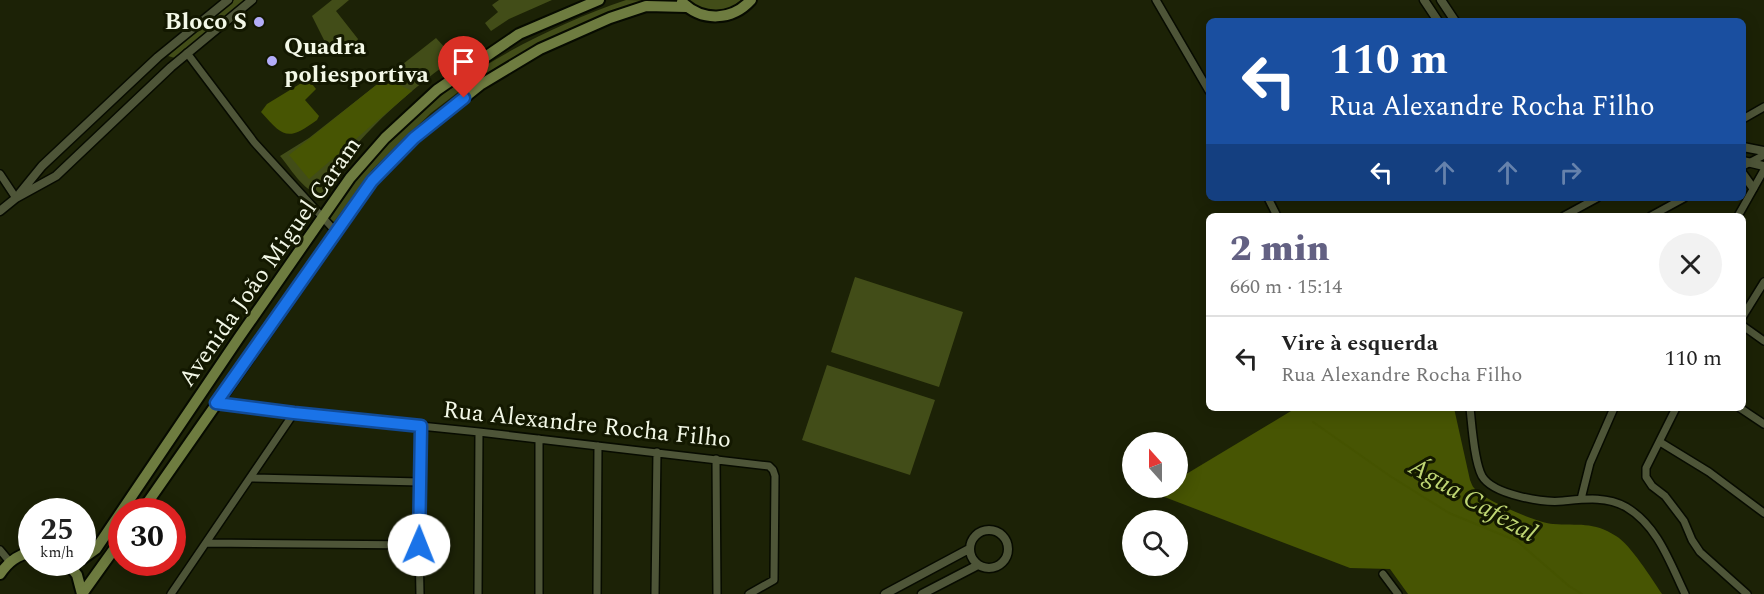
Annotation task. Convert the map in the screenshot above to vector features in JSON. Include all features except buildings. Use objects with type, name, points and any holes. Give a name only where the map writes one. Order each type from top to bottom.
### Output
[{"type":"main road","name":"Avenida João Miguel Caram","points":[[96,549],[350,178],[385,138],[437,90],[519,34],[599,0]]},
{"type":"main road","name":"Avenida João Miguel Caram","points":[[151,498],[372,181],[414,138],[480,85],[540,49],[610,18],[646,6],[683,4],[699,14],[712,17],[726,16],[738,11],[751,0]]},
{"type":"main road","points":[[0,574],[18,556]]},
{"type":"main road","points":[[82,594],[108,558]]},
{"type":"main road","points":[[77,576],[82,594]]},
{"type":"street","points":[[16,198],[42,166],[158,57],[228,0]]},
{"type":"street","points":[[0,211],[16,198],[56,176],[171,66],[252,0]]},
{"type":"street","points":[[1156,0],[1206,86]]},
{"type":"street","points":[[1424,0],[1436,18]]},
{"type":"street","points":[[1441,0],[1453,18]]},
{"type":"street","points":[[187,53],[254,142],[336,232]]},
{"type":"street","points":[[1746,116],[1764,107]]},
{"type":"street","points":[[1746,148],[1764,153]]},
{"type":"street","points":[[1746,162],[1764,153]]},
{"type":"street","points":[[1746,163],[1764,166]]},
{"type":"street","points":[[1740,213],[1764,171]]},
{"type":"street","points":[[0,174],[16,198]]},
{"type":"street","points":[[1746,178],[1753,189]]},
{"type":"street","points":[[1570,213],[1592,201]]},
{"type":"street","points":[[1656,213],[1678,201]]},
{"type":"street","points":[[1746,311],[1764,282]]},
{"type":"street","points":[[1746,328],[1764,341]]},
{"type":"street","name":"Rua Alexandre Rocha Filho","points":[[216,403],[766,465],[773,470],[775,476],[774,580],[749,594]]},
{"type":"street","points":[[1470,411],[1479,464],[1482,475],[1487,481],[1506,492],[1538,500],[1554,502],[1596,498],[1625,506],[1641,519],[1659,541],[1685,594]]},
{"type":"street","points":[[1581,499],[1593,455],[1613,411]]},
{"type":"street","points":[[1675,411],[1646,468],[1646,477],[1665,496],[1684,521],[1700,552],[1747,594]]},
{"type":"street","points":[[1744,411],[1764,424]]},
{"type":"street","points":[[171,594],[294,413]]},
{"type":"street","points":[[420,594],[421,426]]},
{"type":"street","points":[[478,594],[479,432]]},
{"type":"street","points":[[539,439],[539,594]]},
{"type":"street","points":[[1660,442],[1709,472],[1764,513]]},
{"type":"street","points":[[597,594],[598,446]]},
{"type":"street","points":[[655,594],[657,452]]},
{"type":"street","points":[[716,459],[717,594]]},
{"type":"street","points":[[251,478],[420,482]]},
{"type":"street","points":[[922,594],[978,566],[987,568],[999,566],[1006,557],[1008,548],[1006,541],[997,531],[988,530],[978,533],[972,540],[969,549],[978,566]]},
{"type":"street","points":[[206,543],[419,545]]},
{"type":"street","points":[[885,594],[969,549]]},
{"type":"street","points":[[0,550],[10,562]]},
{"type":"street","points":[[1383,574],[1398,594]]},
{"type":"green space","points":[[234,0],[246,0],[175,58],[168,56]]},
{"type":"green space","points":[[332,0],[349,0],[336,11],[366,52],[330,52],[312,16]]},
{"type":"green space","points":[[499,0],[552,0],[509,19],[491,31],[485,23],[498,12],[492,5]]},
{"type":"green space","points":[[626,0],[669,1],[634,5],[565,31],[521,53],[466,86],[431,113],[372,170],[334,222],[330,219],[329,216],[344,195],[386,144],[446,92],[503,55],[533,39]]},
{"type":"green space","points":[[684,0],[741,0],[727,10],[713,11]]},
{"type":"green space","points":[[436,38],[448,51],[459,43],[462,44],[469,40],[470,47],[434,73],[383,117],[338,167],[341,170],[326,190],[320,193],[307,188],[280,156],[309,138]]},
{"type":"green space","points":[[385,78],[412,91],[309,179],[289,155]]},
{"type":"green space","points":[[308,79],[316,89],[305,100],[319,116],[307,127],[293,134],[287,134],[275,127],[261,112],[267,104]]},
{"type":"green space","points":[[855,277],[963,312],[939,387],[831,352]]},
{"type":"green space","points":[[827,365],[935,400],[910,475],[802,440]]},
{"type":"green space","points":[[1291,411],[1455,411],[1470,480],[1479,493],[1511,510],[1546,523],[1585,525],[1608,531],[1628,546],[1662,594],[1408,594],[1390,569],[1350,568],[1167,498],[1188,498],[1188,473]]},
{"type":"waterway","name":"Água Cafezal","points":[[1313,422],[1390,476],[1449,513],[1517,541],[1569,586],[1582,594]]},
{"type":"place","name":"Bloco S","points":[[259,22]]},
{"type":"place","name":"Quadra poliesportiva","points":[[272,61]]},
{"type":"route","points":[[419,545],[421,426],[216,403],[372,181],[414,138],[464,98]]}]
